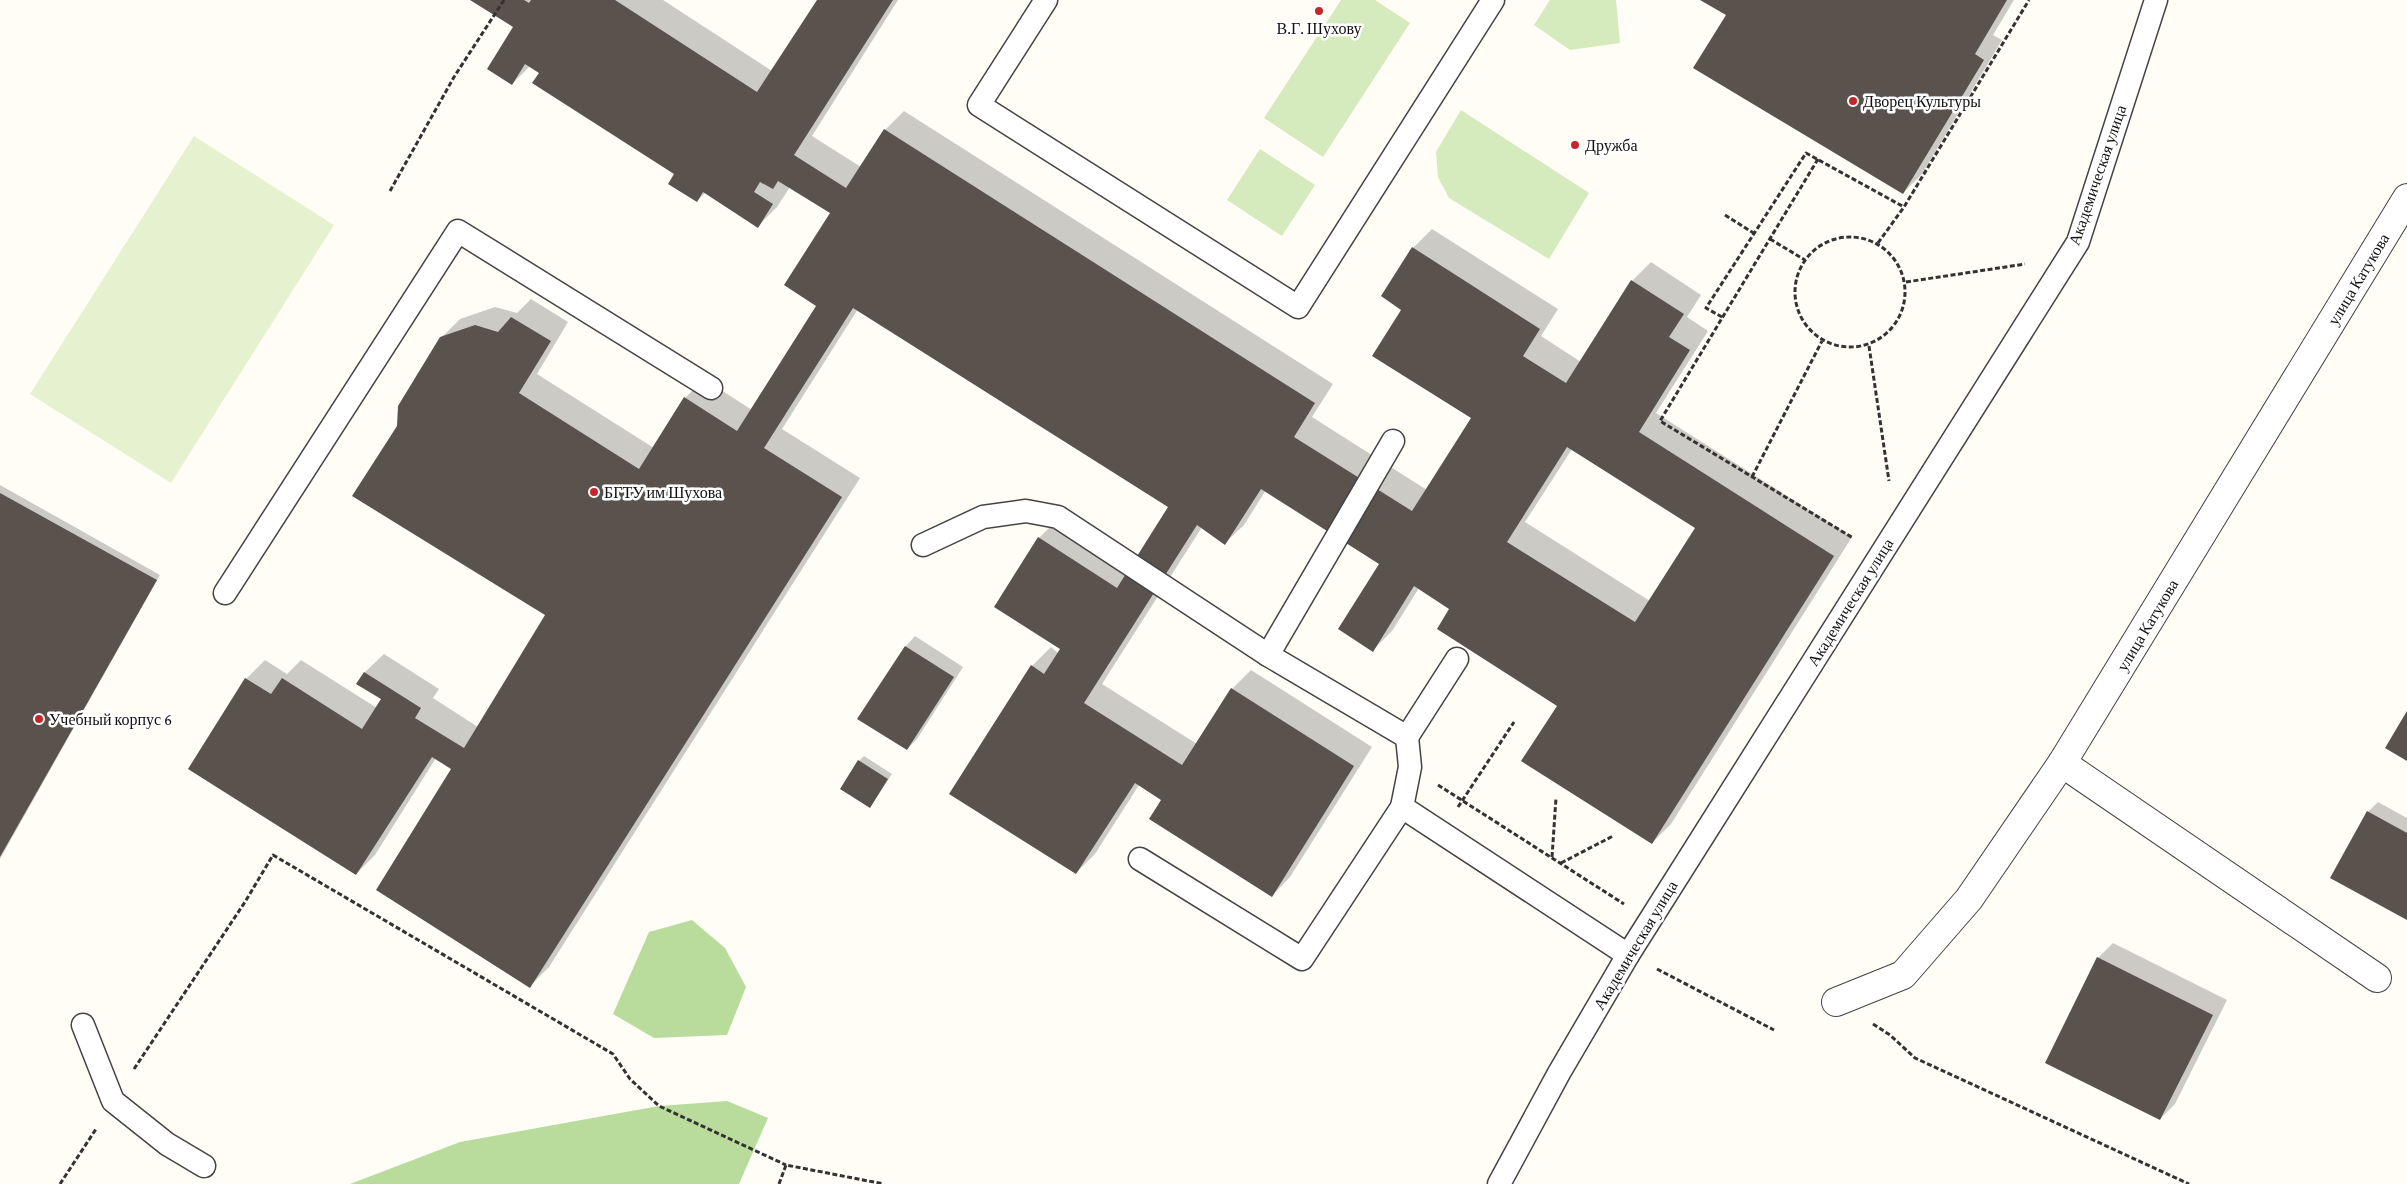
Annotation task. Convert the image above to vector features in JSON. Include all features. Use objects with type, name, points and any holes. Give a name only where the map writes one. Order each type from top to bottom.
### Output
[{"type":"street","name":"улица Катукова","points":[[1836,1002],[1903,975],[1969,899],[2062,763],[2407,198]]},
{"type":"street","points":[[2062,763],[2377,978]]},
{"type":"lane","points":[[1046,0],[979,105],[1298,307],[1493,0]]},
{"type":"lane","name":"Академическая улица","points":[[1499,1184],[1559,1073],[1628,955],[2078,242],[2156,0]]},
{"type":"lane","points":[[224,593],[458,231],[710,388]]},
{"type":"lane","points":[[1268,655],[1394,441]]},
{"type":"lane","points":[[924,545],[983,517],[1026,511],[1058,517],[1268,655],[1407,737]]},
{"type":"lane","points":[[1140,859],[1302,959],[1402,807],[1410,767],[1407,737],[1457,659]]},
{"type":"lane","points":[[1402,807],[1628,955]]},
{"type":"lane","points":[[83,1025],[113,1101],[167,1144],[204,1166]]},
{"type":"path","points":[[390,192],[454,77],[504,0]]},
{"type":"path","points":[[1878,243],[1904,207],[2029,0]]},
{"type":"path","points":[[1722,317],[1706,308],[1806,153],[1904,207]]},
{"type":"path","points":[[1818,159],[1660,421],[1856,540]]},
{"type":"path","points":[[1725,215],[1755,234]]},
{"type":"path","points":[[1859,236],[1878,243],[1896,259],[1906,282],[1900,320],[1869,346],[1845,348],[1822,341],[1805,325],[1796,304],[1796,281],[1805,260],[1820,245],[1839,238],[1859,236]]},
{"type":"path","points":[[1770,239],[1805,260]]},
{"type":"path","points":[[1906,282],[2027,264]]},
{"type":"path","points":[[1752,477],[1822,341]]},
{"type":"path","points":[[1869,346],[1889,482]]},
{"type":"path","points":[[1441,833],[1514,722]]},
{"type":"path","points":[[1552,858],[1556,798]]},
{"type":"path","points":[[1561,863],[1613,836]]},
{"type":"path","points":[[60,1184],[245,902],[273,855],[613,1054],[630,1080],[659,1106],[786,1165],[884,1184]]},
{"type":"path","points":[[1628,955],[1774,1030]]},
{"type":"path","points":[[1871,1023],[1890,1035],[1915,1058],[2189,1184]]},
{"type":"path","points":[[779,1184],[786,1165]]},
{"type":"green space","points":[[1341,0],[1375,0],[1410,23],[1323,157],[1264,118]]},
{"type":"green space","points":[[1550,0],[1616,0],[1620,43],[1570,50],[1534,25]]},
{"type":"green space","points":[[1461,110],[1589,193],[1549,259],[1449,198],[1438,177],[1436,152]]},
{"type":"green space","points":[[194,136],[334,225],[171,483],[30,394]]},
{"type":"green space","points":[[1260,149],[1315,185],[1282,236],[1227,200]]},
{"type":"green space","points":[[692,920],[725,948],[746,987],[727,1035],[654,1038],[613,1014],[649,932]]},
{"type":"green space","points":[[727,1101],[768,1118],[739,1184],[350,1184],[460,1142],[659,1106]]},
{"type":"building","name":"БГТУ им Шухова","points":[[470,0],[524,0],[529,3],[531,0],[615,0],[757,92],[817,0],[893,0],[794,155],[846,188],[884,129],[1315,403],[1294,437],[1412,511],[1471,418],[1372,356],[1401,310],[1381,296],[1412,247],[1540,329],[1523,356],[1566,383],[1631,280],[1684,314],[1669,337],[1690,350],[1639,432],[1834,556],[1652,844],[1521,761],[1557,706],[1437,629],[1449,609],[1414,586],[1373,652],[1338,629],[1379,564],[1261,489],[1225,545],[1197,525],[1084,703],[1182,765],[1231,688],[1354,766],[1272,897],[1149,819],[1161,800],[1135,783],[1076,874],[949,794],[1031,665],[1044,674],[1060,649],[994,607],[1038,537],[1117,588],[1168,507],[853,308],[764,448],[842,497],[530,988],[376,890],[451,769],[432,757],[356,875],[188,769],[245,678],[271,694],[282,678],[362,729],[381,699],[356,684],[364,672],[421,708],[415,718],[464,748],[545,615],[352,496],[397,426],[398,406],[440,337],[475,325],[498,332],[511,317],[551,341],[519,393],[639,469],[684,397],[737,431],[816,306],[784,285],[830,213],[778,181],[773,189],[760,182],[754,192],[773,204],[758,228],[703,192],[697,202],[668,184],[674,174],[532,83],[539,73],[525,64],[512,85],[487,69],[513,27]],"holes":[[[1567,447],[1695,528],[1635,622],[1507,542]]]},
{"type":"building","name":"Дворец Культуры","points":[[1700,0],[2007,0],[1975,54],[1984,60],[1903,194],[1693,68],[1726,15]]},
{"type":"building","name":"Учебный корпус 6","points":[[0,493],[157,580],[0,857]]},
{"type":"building","points":[[905,646],[954,677],[907,750],[857,719]]},
{"type":"building","points":[[2407,711],[2407,761],[2385,748]]},
{"type":"building","points":[[858,760],[888,779],[870,808],[840,789]]},
{"type":"building","points":[[2367,811],[2407,833],[2407,920],[2330,878]]},
{"type":"building","points":[[2097,957],[2213,1015],[2160,1120],[2045,1063]]},
{"type":"place","name":"В.Г. Шухову","points":[[1319,11]]},
{"type":"place","name":"Дворец Культуры","points":[[1853,101]]},
{"type":"place","name":"Дружба","points":[[1575,145]]},
{"type":"place","name":"БГТУ им Шухова","points":[[594,492]]},
{"type":"place","name":"Учебный корпус 6","points":[[39,719]]}]
